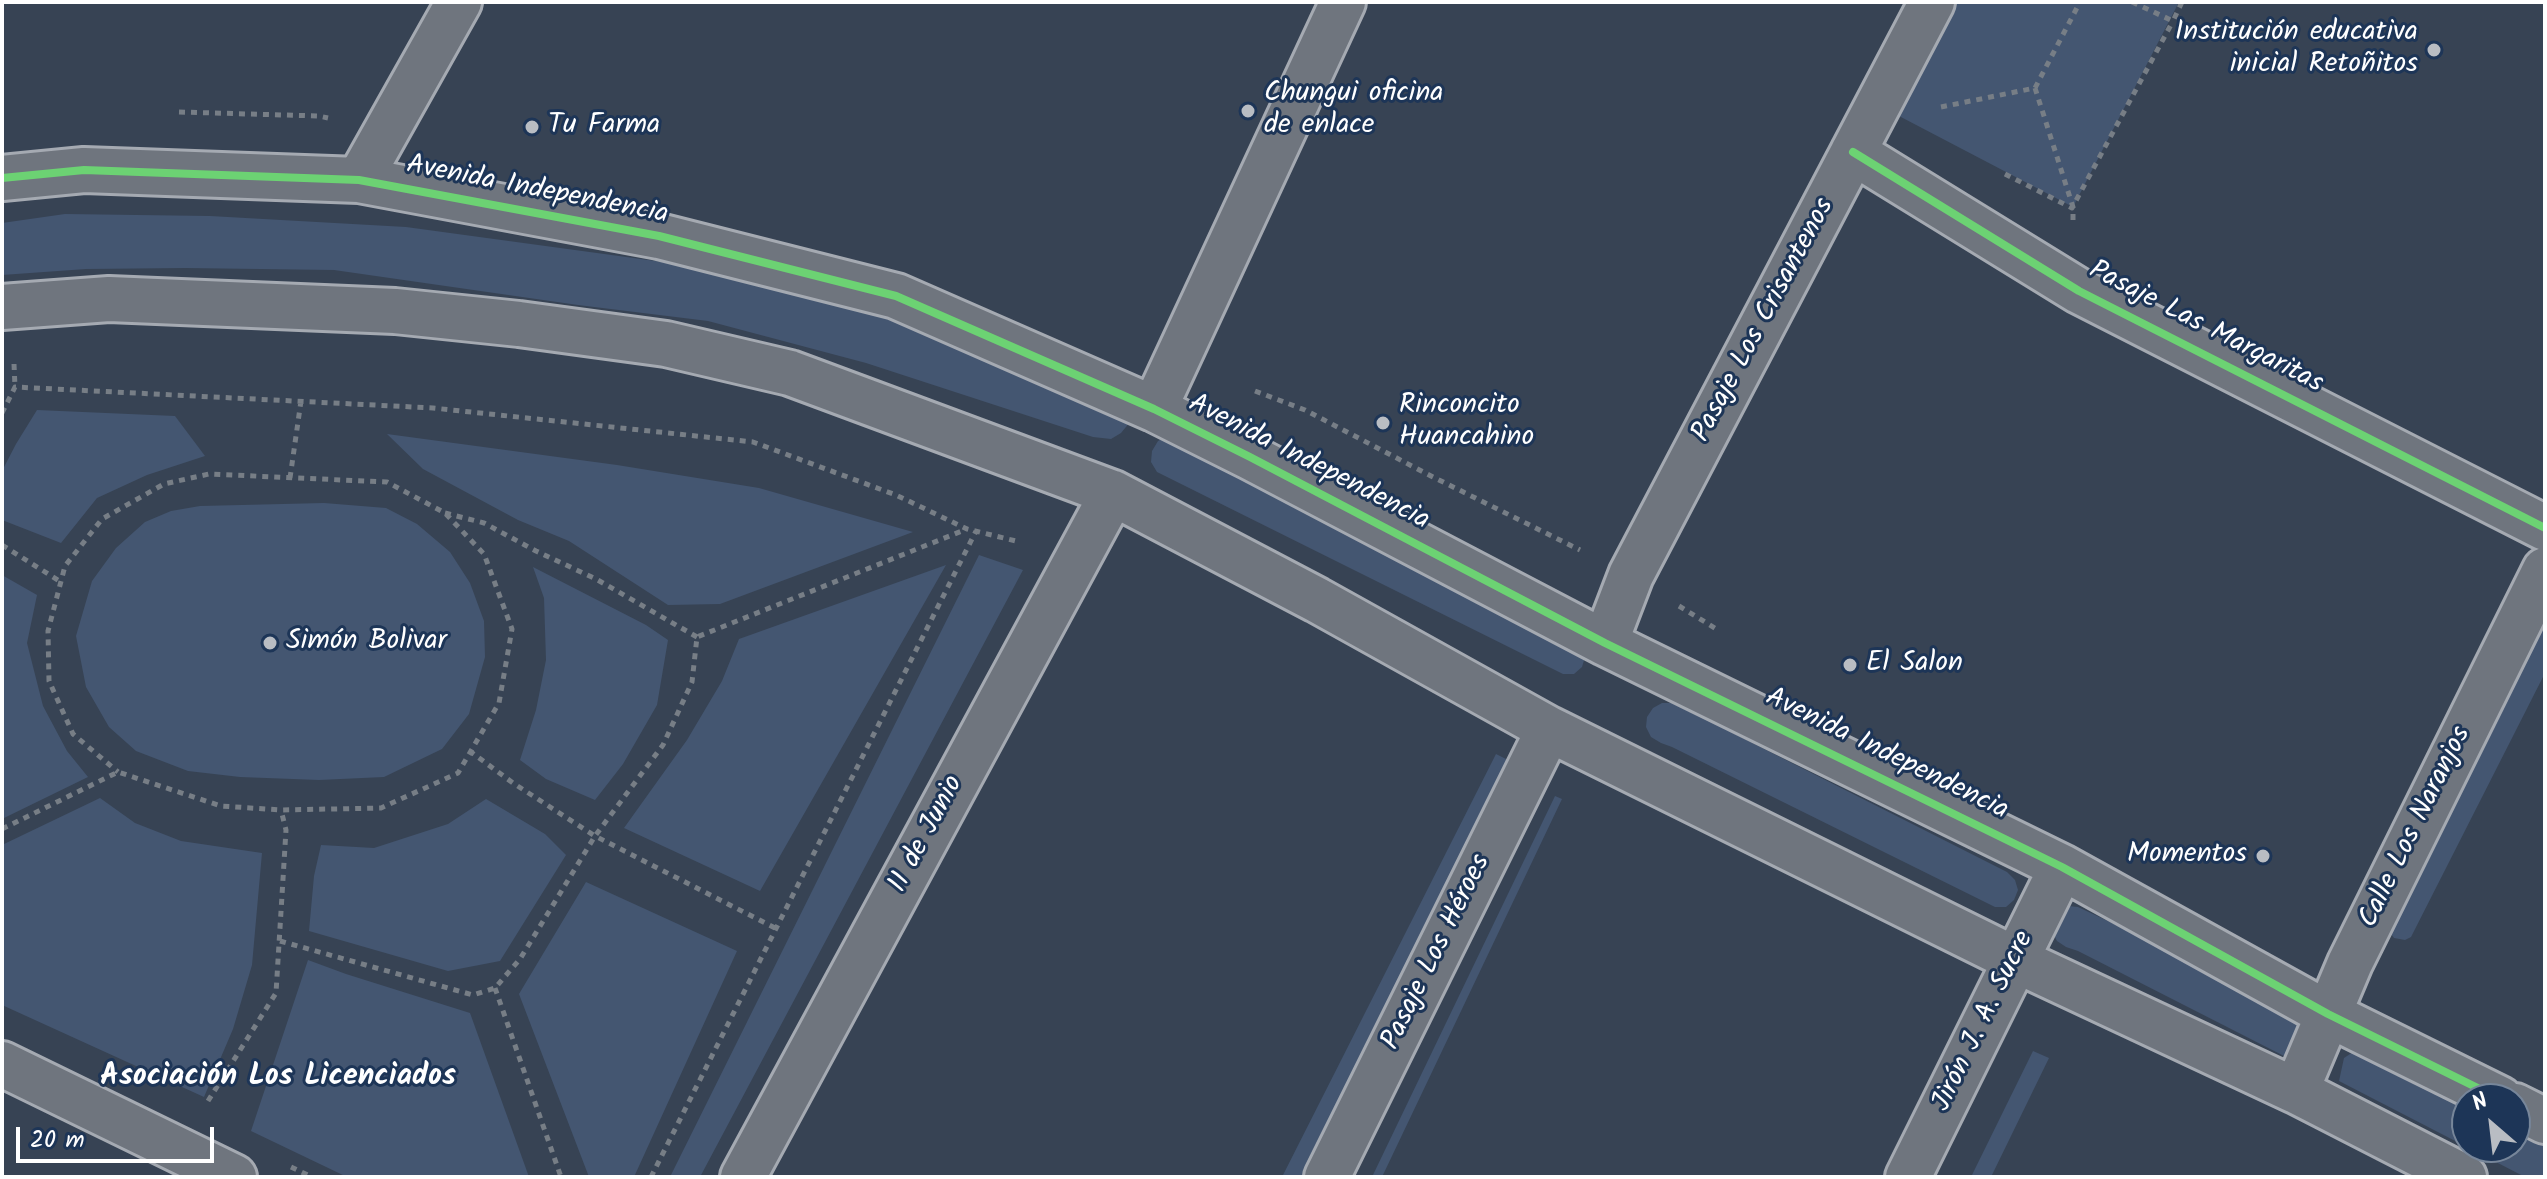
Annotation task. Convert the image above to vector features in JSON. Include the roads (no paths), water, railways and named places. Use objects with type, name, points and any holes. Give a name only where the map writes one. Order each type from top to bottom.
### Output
[{"type":"street","points":[[359,180],[459,2]]},
{"type":"street","points":[[1154,409],[1343,2]]},
{"type":"street","name":"Pasaje Los Crisantenos","points":[[1605,643],[1631,575],[1932,2]]},
{"type":"street","name":"Pasaje Las Margaritas","points":[[1853,152],[2079,291],[2545,528]]},
{"type":"street","name":"Avenida Independencia","points":[[2,178],[84,170],[359,180],[659,236],[896,296],[1154,409],[1264,464],[1605,643],[2062,867],[2328,1014],[2468,1083]]},
{"type":"street","points":[[6,314],[109,299],[395,311],[666,344],[790,373],[1113,493],[1317,600],[1549,729],[2016,960],[2296,1091],[2464,1177]]},
{"type":"street","name":"11 de Junio","points":[[743,1177],[1113,493]]},
{"type":"street","name":"Calle Los Naranjos","points":[[2296,1091],[2350,963],[2545,570]]},
{"type":"street","name":"Pasaje Los Héroes","points":[[1327,1177],[1549,729]]},
{"type":"street","name":"Jirón J. A. Sucre","points":[[1908,1177],[2062,867]]},
{"type":"street","points":[[2,1064],[158,1161],[234,1177]]},
{"type":"place","name":"Institución educativa inicial Retoñitos","points":[[2434,50]]},
{"type":"place","name":"Chungui oficina de enlace","points":[[1248,111]]},
{"type":"place","name":"Tu Farma","points":[[532,127]]},
{"type":"place","name":"Rinconcito Huancahino","points":[[1383,423]]},
{"type":"place","name":"Simón Bolivar","points":[[270,643]]},
{"type":"place","name":"El Salon","points":[[1850,665]]},
{"type":"place","name":"Momentos","points":[[2263,856]]},
{"type":"district","name":"Asociación Los Licenciados","points":[[278,1079]]}]
